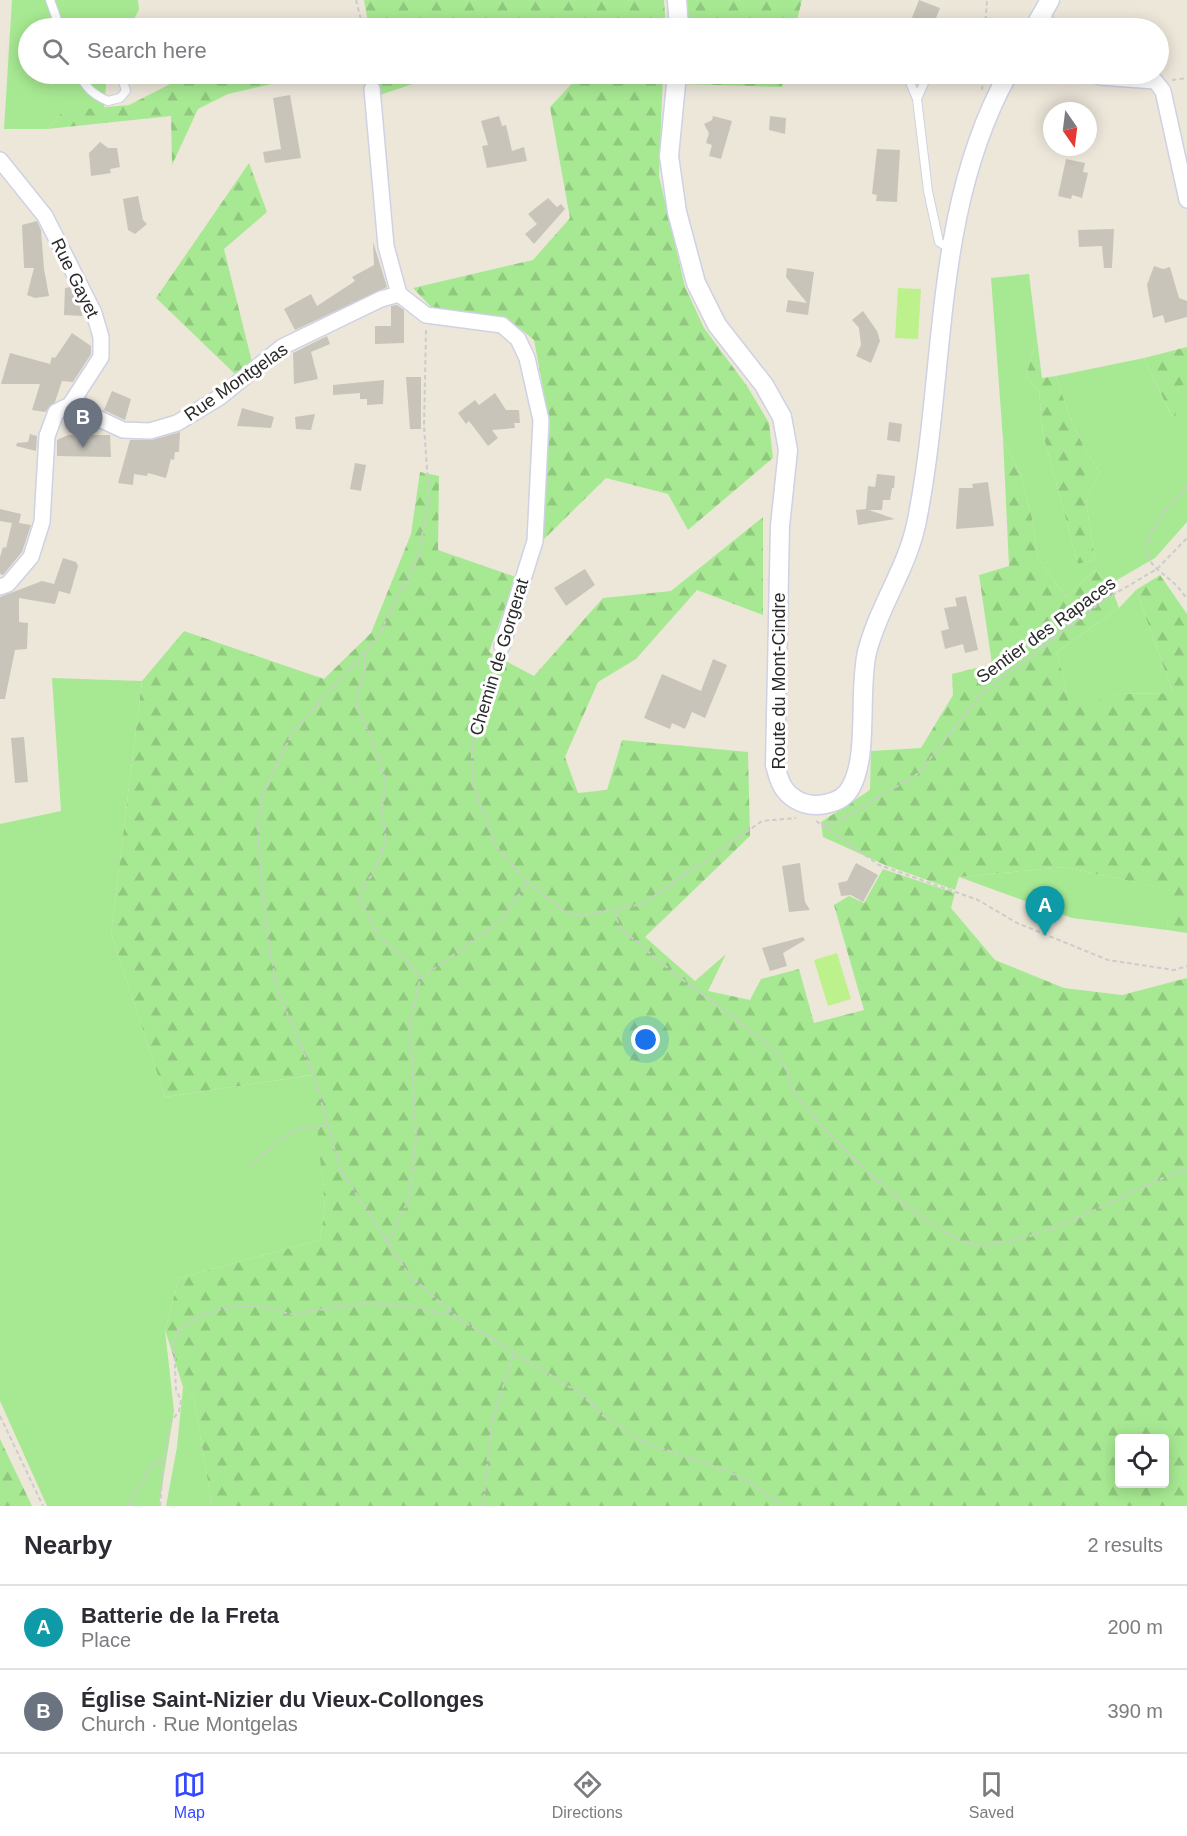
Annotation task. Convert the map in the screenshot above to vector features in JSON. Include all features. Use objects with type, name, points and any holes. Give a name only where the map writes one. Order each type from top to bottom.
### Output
[{"type":"street","points":[[677,0],[678,18]]},
{"type":"street","points":[[1045,18],[1050,0]]},
{"type":"street","name":"Route du Mont-Cindre","points":[[676,84],[669,156],[677,212],[696,283],[717,325],[764,385],[782,417],[788,450],[780,526],[775,765],[780,783],[789,795],[802,803],[816,806],[834,802],[850,790],[858,771],[862,681],[867,652],[877,622],[899,578],[916,525],[955,220],[980,134],[1003,84]]},
{"type":"street","points":[[1157,84],[1163,91],[1187,200]]},
{"type":"street","points":[[372,89],[386,246],[399,294],[426,315]]},
{"type":"street","name":"Rue Gayet","points":[[0,159],[45,216],[94,313],[101,337],[101,357],[70,405],[56,412],[47,436],[42,522],[31,557],[8,584],[0,587]]},
{"type":"street","name":"Rue Montgelas","points":[[70,405],[123,430],[150,430],[177,423],[220,397],[282,347],[381,299],[399,294]]},
{"type":"street","name":"Chemin de Gorgerat","points":[[426,315],[502,325],[518,339],[527,358],[541,420],[535,540],[502,646]]},
{"type":"lane","points":[[50,0],[56,18]]},
{"type":"lane","points":[[84,84],[96,95],[108,101],[120,98],[126,91],[124,84]]},
{"type":"lane","points":[[911,84],[917,99],[928,191],[939,242],[951,250]]},
{"type":"lane","points":[[917,99],[924,84]]},
{"type":"path","points":[[356,0],[360,18]]},
{"type":"path","points":[[986,18],[987,0]]},
{"type":"path","points":[[426,315],[424,426],[429,498],[418,558],[377,638],[292,733],[263,794],[258,828],[269,946],[278,992],[315,1079],[340,1169],[409,1275],[458,1318],[581,1394],[601,1414],[643,1442],[725,1470],[754,1485],[783,1506]]},
{"type":"path","points":[[81,427],[82,435]]},
{"type":"path","points":[[1187,485],[1148,539],[1149,558],[1157,569],[1175,581],[1187,599]]},
{"type":"path","name":"Sentier des Rapaces","points":[[822,825],[838,822],[919,773],[980,695],[1104,600],[1157,569],[1187,538]]},
{"type":"path","name":"Chemin de Gorgerat","points":[[502,646],[480,708],[475,731],[472,782],[496,846],[527,882],[565,912],[580,916],[616,911],[643,904],[762,821],[802,818]]},
{"type":"path","points":[[365,653],[365,667],[356,704],[376,749],[385,779],[382,813],[386,839],[375,870],[360,892],[358,900],[381,939],[407,960],[420,979]]},
{"type":"path","points":[[812,819],[879,865],[978,900],[1017,923],[1108,960],[1174,970],[1187,966]]},
{"type":"path","points":[[388,1242],[409,1199],[416,1137],[410,1023],[420,979],[504,918],[527,882]]},
{"type":"path","points":[[616,911],[618,924],[663,966],[777,1052],[796,1094],[855,1162],[885,1188],[948,1234],[972,1244],[996,1244],[1040,1233],[1187,1169]]},
{"type":"path","points":[[250,1165],[266,1154],[276,1141],[305,1125],[328,1126]]},
{"type":"path","points":[[160,1506],[164,1457],[171,1422],[179,1412],[182,1400],[176,1390],[174,1341],[179,1329],[202,1315],[232,1306],[260,1306],[290,1314],[368,1302],[416,1306],[458,1318]]},
{"type":"path","points":[[483,1506],[491,1427],[514,1351]]},
{"type":"path","points":[[0,1416],[43,1506]]},
{"type":"path","points":[[128,1506],[151,1466],[164,1457]]},
{"type":"green space","points":[[12,0],[138,0],[139,10],[135,18],[18,18],[18,84],[106,84],[104,110],[63,111],[47,129],[4,129]]},
{"type":"green space","points":[[364,0],[664,0],[665,18],[367,18]]},
{"type":"green space","points":[[685,0],[802,0],[798,18],[687,18]]},
{"type":"green space","points":[[170,84],[272,84],[228,94],[198,109],[172,165],[171,116],[47,129],[63,111],[129,105]]},
{"type":"green space","points":[[378,84],[412,84],[380,95]]},
{"type":"green space","points":[[572,84],[663,84],[659,176],[685,287],[704,328],[747,386],[769,423],[773,458],[688,530],[668,494],[606,478],[539,544],[550,426],[534,340],[507,318],[435,311],[413,288],[533,260],[570,218],[550,107]]},
{"type":"green space","points":[[683,84],[783,84],[782,87]]},
{"type":"green space","points":[[249,163],[267,212],[224,249],[252,362],[236,375],[156,298]]},
{"type":"green space","points":[[1029,274],[1037,339],[1026,376],[1039,392],[1043,434],[1078,564],[1095,559],[1086,502],[1100,472],[1079,438],[1056,376],[1144,358],[1172,417],[1175,390],[1187,383],[1187,522],[1155,558],[1110,584],[1095,570],[1066,597],[1038,559],[1033,522],[1021,476],[1003,439],[991,278]]},
{"type":"green space","points":[[898,288],[921,289],[918,339],[895,338]]},
{"type":"green space","points":[[1037,339],[1042,378],[1056,376],[1079,438],[1100,472],[1086,502],[1095,559],[1078,564],[1043,434],[1039,392],[1026,376]]},
{"type":"green space","points":[[1187,347],[1187,383],[1175,390],[1176,425],[1144,358]]},
{"type":"green space","points":[[1003,439],[1021,476],[1033,522],[1038,559],[1066,597],[1095,570],[1110,584],[1119,608],[1057,652],[1071,710],[1119,694],[1173,693],[1136,590],[1160,575],[1187,614],[1187,933],[1167,930],[1170,890],[1065,867],[959,877],[955,890],[885,865],[823,837],[821,822],[870,790],[871,751],[921,748],[953,695],[952,674],[992,664],[979,575],[1009,566]]},
{"type":"green space","points":[[420,472],[439,476],[438,550],[516,577],[489,652],[534,676],[603,598],[671,591],[763,517],[763,615],[697,590],[636,659],[598,682],[565,757],[578,793],[607,790],[622,740],[748,752],[750,836],[645,937],[695,981],[726,954],[708,991],[750,1000],[761,979],[799,969],[814,1023],[864,1010],[834,905],[849,896],[864,903],[883,869],[955,893],[951,908],[995,960],[1064,988],[1122,995],[1187,978],[1187,1506],[212,1506],[194,1399],[183,1387],[165,1330],[179,1278],[320,1240],[325,1209],[312,1075],[165,1097],[111,933],[142,681],[184,631],[324,679],[371,633],[411,534]]},
{"type":"green space","points":[[1136,590],[1173,693],[1119,694],[1071,711],[1057,652],[1119,608]]},
{"type":"green space","points":[[52,678],[142,681],[111,933],[165,1097],[313,1075],[325,1209],[320,1240],[179,1278],[165,1330],[174,1411],[159,1506],[47,1506],[0,1401],[0,824],[61,811]]},
{"type":"green space","points":[[1065,867],[1171,890],[1167,930],[1072,918],[959,877]]},
{"type":"green space","points":[[837,953],[851,999],[828,1006],[814,960]]},
{"type":"green space","points":[[183,1387],[194,1399],[212,1506],[166,1506],[177,1447]]},
{"type":"green space","points":[[0,1439],[32,1506],[0,1506]]},
{"type":"building","points":[[919,0],[940,8],[936,18],[912,18]]},
{"type":"building","points":[[290,95],[301,158],[265,163],[263,152],[281,149],[273,98]]},
{"type":"building","points":[[499,116],[502,126],[506,125],[512,151],[524,147],[527,161],[487,168],[482,146],[488,145],[481,121]]},
{"type":"building","points":[[713,116],[732,121],[721,159],[709,156],[712,145],[706,143],[709,133],[704,124],[712,120]]},
{"type":"building","points":[[770,116],[786,118],[785,134],[769,130]]},
{"type":"building","points":[[100,142],[108,148],[117,148],[120,167],[110,169],[111,173],[91,176],[89,153]]},
{"type":"building","points":[[877,149],[900,150],[897,202],[876,201],[877,195],[872,194]]},
{"type":"building","points":[[1066,159],[1085,163],[1083,172],[1088,173],[1082,198],[1072,195],[1071,199],[1058,196]]},
{"type":"building","points":[[138,196],[143,220],[147,224],[135,234],[128,230],[123,199]]},
{"type":"building","points":[[548,198],[557,207],[561,204],[565,209],[534,244],[525,234],[537,224],[528,214]]},
{"type":"building","points":[[37,221],[41,230],[49,296],[35,298],[27,295],[34,268],[24,268],[22,225]]},
{"type":"building","points":[[1114,229],[1112,268],[1104,268],[1102,246],[1079,247],[1078,230]]},
{"type":"building","points":[[373,242],[387,287],[295,330],[284,309],[311,294],[317,306],[355,281],[352,277],[374,265]]},
{"type":"building","points":[[1154,266],[1163,269],[1170,267],[1179,298],[1187,301],[1187,317],[1165,323],[1163,315],[1153,318],[1147,285]]},
{"type":"building","points":[[787,268],[814,272],[808,315],[786,312],[788,300],[807,303],[786,277]]},
{"type":"building","points":[[70,287],[82,311],[82,316],[64,315],[65,288]]},
{"type":"building","points":[[397,305],[404,310],[404,343],[375,344],[375,326],[391,326],[391,306]]},
{"type":"building","points":[[863,311],[877,331],[880,341],[871,363],[856,356],[861,345],[859,328],[852,320]]},
{"type":"building","points":[[72,333],[91,346],[91,354],[73,382],[62,381],[55,402],[45,412],[32,410],[40,384],[1,384],[10,353],[50,364],[52,357],[55,358]]},
{"type":"building","points":[[327,336],[330,344],[311,352],[318,379],[294,384],[293,353]]},
{"type":"building","points":[[406,377],[421,377],[421,429],[410,429]]},
{"type":"building","points":[[384,380],[383,404],[367,405],[367,399],[360,399],[360,393],[333,395],[333,385]]},
{"type":"building","points":[[112,391],[131,399],[125,420],[104,410]]},
{"type":"building","points":[[495,393],[506,410],[519,410],[520,423],[514,423],[515,428],[492,430],[498,438],[488,446],[469,421],[466,424],[458,413],[475,400],[479,405]]},
{"type":"building","points":[[242,408],[274,417],[271,428],[237,426]]},
{"type":"building","points":[[315,414],[311,430],[296,429],[295,417]]},
{"type":"building","points":[[889,422],[902,424],[900,442],[887,440]]},
{"type":"building","points":[[180,432],[179,452],[175,452],[174,460],[171,459],[166,478],[148,473],[147,476],[134,474],[133,485],[118,483],[130,440],[152,440]]},
{"type":"building","points":[[30,434],[37,436],[36,451],[16,446],[17,443],[28,442]]},
{"type":"building","points":[[68,435],[110,435],[111,457],[57,456],[57,440]]},
{"type":"building","points":[[355,463],[366,465],[361,491],[350,489]]},
{"type":"building","points":[[877,474],[895,476],[894,488],[892,488],[890,500],[883,500],[882,510],[869,510],[895,519],[858,525],[856,510],[866,509],[868,486],[875,487]]},
{"type":"building","points":[[988,482],[994,526],[956,529],[959,488],[973,488],[972,484]]},
{"type":"building","points":[[0,509],[21,514],[19,523],[31,525],[22,552],[3,575],[0,574],[0,557],[3,547],[6,548],[12,523],[0,521]]},
{"type":"building","points":[[63,558],[76,562],[78,566],[70,594],[59,591],[55,604],[19,598],[19,622],[28,623],[27,649],[15,650],[5,699],[0,699],[0,597],[42,581],[54,584]]},
{"type":"building","points":[[585,569],[595,585],[566,606],[554,588]]},
{"type":"building","points":[[966,596],[978,650],[965,653],[963,644],[945,649],[941,631],[949,629],[944,608],[957,606],[955,598]]},
{"type":"building","points":[[713,659],[727,665],[705,718],[692,712],[685,729],[672,723],[670,729],[644,718],[662,674],[701,691]]},
{"type":"building","points":[[24,737],[28,782],[15,783],[11,738]]},
{"type":"building","points":[[800,863],[805,902],[810,910],[789,912],[782,866]]},
{"type":"building","points":[[856,863],[878,875],[863,902],[851,895],[841,896],[838,883],[847,881]]},
{"type":"building","points":[[803,937],[805,940],[783,953],[787,966],[770,971],[762,948]]},
{"type":"place","name":"Église Saint-Nizier du Vieux-Collonges","points":[[83,448]]},
{"type":"place","name":"Batterie de la Freta","points":[[1045,936]]}]
